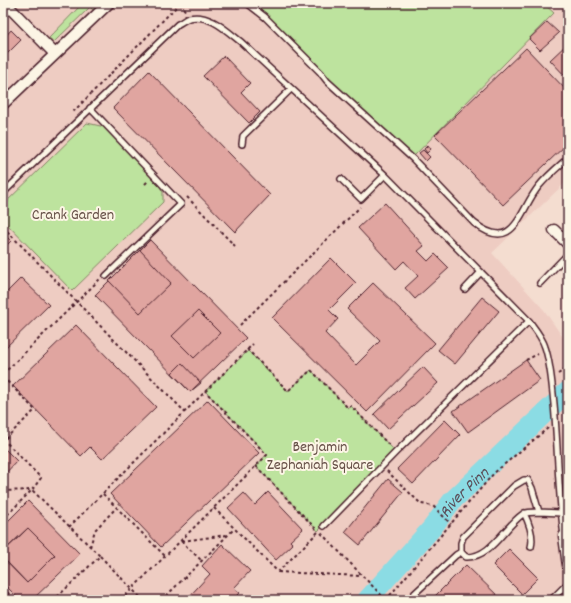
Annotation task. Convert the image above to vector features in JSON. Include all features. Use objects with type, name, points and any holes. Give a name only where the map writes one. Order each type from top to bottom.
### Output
[{"type":"street","points":[[5,3],[55,54]]},
{"type":"street","points":[[3,104],[108,3]]},
{"type":"street","points":[[554,230],[568,244]]},
{"type":"street","points":[[564,536],[568,566]]},
{"type":"lane","points":[[247,3],[265,17],[327,80],[413,159],[474,223],[484,230],[494,234],[503,233],[511,229],[517,223],[527,203],[539,186],[568,158]]},
{"type":"lane","points":[[3,194],[178,24],[189,18],[204,18],[219,25],[241,42],[385,175],[529,321],[545,346],[551,377],[564,536]]},
{"type":"lane","points":[[242,144],[243,136],[291,89]]},
{"type":"lane","points":[[90,108],[181,204],[106,276]]},
{"type":"lane","points":[[341,179],[361,198],[385,175]]},
{"type":"lane","points":[[540,283],[568,254]]},
{"type":"lane","points":[[465,289],[481,272]]},
{"type":"lane","points":[[324,526],[396,452],[529,321]]},
{"type":"lane","points":[[539,512],[532,488],[528,480],[524,480],[514,486],[463,536],[461,552],[466,557],[474,557],[483,553],[524,513],[561,513],[568,518]]},
{"type":"lane","points":[[524,513],[528,522],[532,542],[531,547]]},
{"type":"lane","points":[[414,594],[461,552]]},
{"type":"lane","points":[[551,600],[565,586],[568,586]]},
{"type":"path","points":[[69,116],[180,3]]},
{"type":"path","points":[[240,325],[362,205]]},
{"type":"path","points":[[3,227],[184,412]]},
{"type":"path","points":[[3,374],[76,302]]},
{"type":"path","points":[[69,527],[253,344]]},
{"type":"path","points":[[247,349],[288,391],[310,370],[348,408],[350,406],[396,452]]},
{"type":"path","points":[[526,360],[540,353],[541,361]]},
{"type":"path","points":[[3,377],[35,410],[3,439],[41,478],[32,490],[3,519]]},
{"type":"path","points":[[121,600],[267,455],[205,391]]},
{"type":"path","points":[[256,466],[386,600],[494,473],[549,427]]},
{"type":"path","points":[[382,467],[421,504],[432,506],[450,523]]},
{"type":"path","points":[[3,491],[32,490],[143,600]]},
{"type":"path","points":[[103,494],[165,556]]},
{"type":"path","points":[[90,547],[95,530],[117,508]]},
{"type":"path","points":[[214,508],[278,572],[362,576]]},
{"type":"path","points":[[162,600],[234,529]]},
{"type":"path","points":[[278,572],[318,531]]},
{"type":"path","points":[[181,541],[228,535]]},
{"type":"path","points":[[181,541],[202,561]]},
{"type":"path","points":[[54,600],[100,556]]},
{"type":"path","points":[[3,588],[15,600]]},
{"type":"shaded area","points":[[3,3],[568,3],[568,180],[492,253],[544,310],[568,345],[568,600],[3,600]]},
{"type":"green space","points":[[79,3],[109,3],[97,14],[90,7],[54,42],[49,38],[81,5]]},
{"type":"green space","points":[[252,3],[543,3],[554,13],[414,156],[328,78],[323,70],[262,10]]},
{"type":"green space","name":"Crank Garden","points":[[87,123],[105,127],[159,185],[163,192],[163,202],[72,291],[3,220],[3,205]]},
{"type":"green space","name":"Benjamin Zephaniah Square","points":[[248,351],[288,391],[311,370],[348,408],[351,406],[396,452],[318,531],[256,466],[267,454],[205,391]]},
{"type":"building","points":[[547,22],[559,33],[540,50],[529,39]]},
{"type":"building","points":[[11,30],[21,40],[3,58],[3,39]]},
{"type":"building","points":[[568,43],[568,79],[550,60]]},
{"type":"building","points":[[526,48],[568,92],[568,143],[503,205],[435,135]]},
{"type":"building","points":[[224,56],[250,83],[241,92],[260,112],[249,123],[203,76]]},
{"type":"building","points":[[149,71],[270,195],[235,232],[113,108]]},
{"type":"building","points":[[428,145],[431,149],[427,153],[424,149]]},
{"type":"building","points":[[423,150],[430,157],[426,161],[419,153]]},
{"type":"building","points":[[385,203],[424,246],[418,251],[428,261],[435,254],[449,268],[415,299],[405,288],[418,276],[404,261],[396,269],[358,228]]},
{"type":"building","points":[[3,233],[11,241],[3,249]]},
{"type":"building","points":[[150,240],[246,338],[190,392],[95,295]]},
{"type":"building","points":[[140,250],[171,283],[140,313],[109,281]]},
{"type":"building","points":[[331,258],[356,283],[329,310],[338,319],[325,333],[356,365],[380,341],[347,309],[373,283],[435,343],[367,412],[272,318]]},
{"type":"building","points":[[21,278],[49,305],[3,350],[3,296]]},
{"type":"building","points":[[482,297],[499,311],[455,364],[438,350]]},
{"type":"building","points":[[198,311],[220,333],[194,358],[172,336]]},
{"type":"building","points":[[76,325],[156,407],[102,459],[90,447],[81,456],[13,386]]},
{"type":"building","points":[[526,360],[540,380],[468,432],[453,411]]},
{"type":"building","points":[[182,363],[201,383],[190,392],[172,373]]},
{"type":"building","points":[[423,367],[438,383],[388,429],[374,414]]},
{"type":"building","points":[[208,400],[259,453],[161,547],[110,494]]},
{"type":"building","points":[[445,420],[460,435],[413,484],[397,469]]},
{"type":"building","points":[[3,447],[17,461],[3,476]]},
{"type":"building","points":[[388,479],[403,492],[360,545],[345,532]]},
{"type":"building","points":[[268,492],[303,529],[290,541],[293,544],[276,560],[228,508],[244,493],[255,505]]},
{"type":"building","points":[[28,501],[80,554],[32,600],[20,600],[3,583],[3,558],[27,583],[55,555],[28,528],[3,552],[3,526]]},
{"type":"building","points":[[28,528],[55,555],[27,583],[3,558],[3,552]]},
{"type":"building","points":[[222,544],[250,571],[234,588],[240,593],[233,600],[186,600],[210,574],[202,566]]},
{"type":"building","points":[[509,549],[538,578],[522,594],[493,565]]},
{"type":"building","points":[[466,565],[502,600],[431,600]]},
{"type":"waterway","name":"River Pinn","points":[[367,600],[432,528],[452,501],[568,391]]}]
